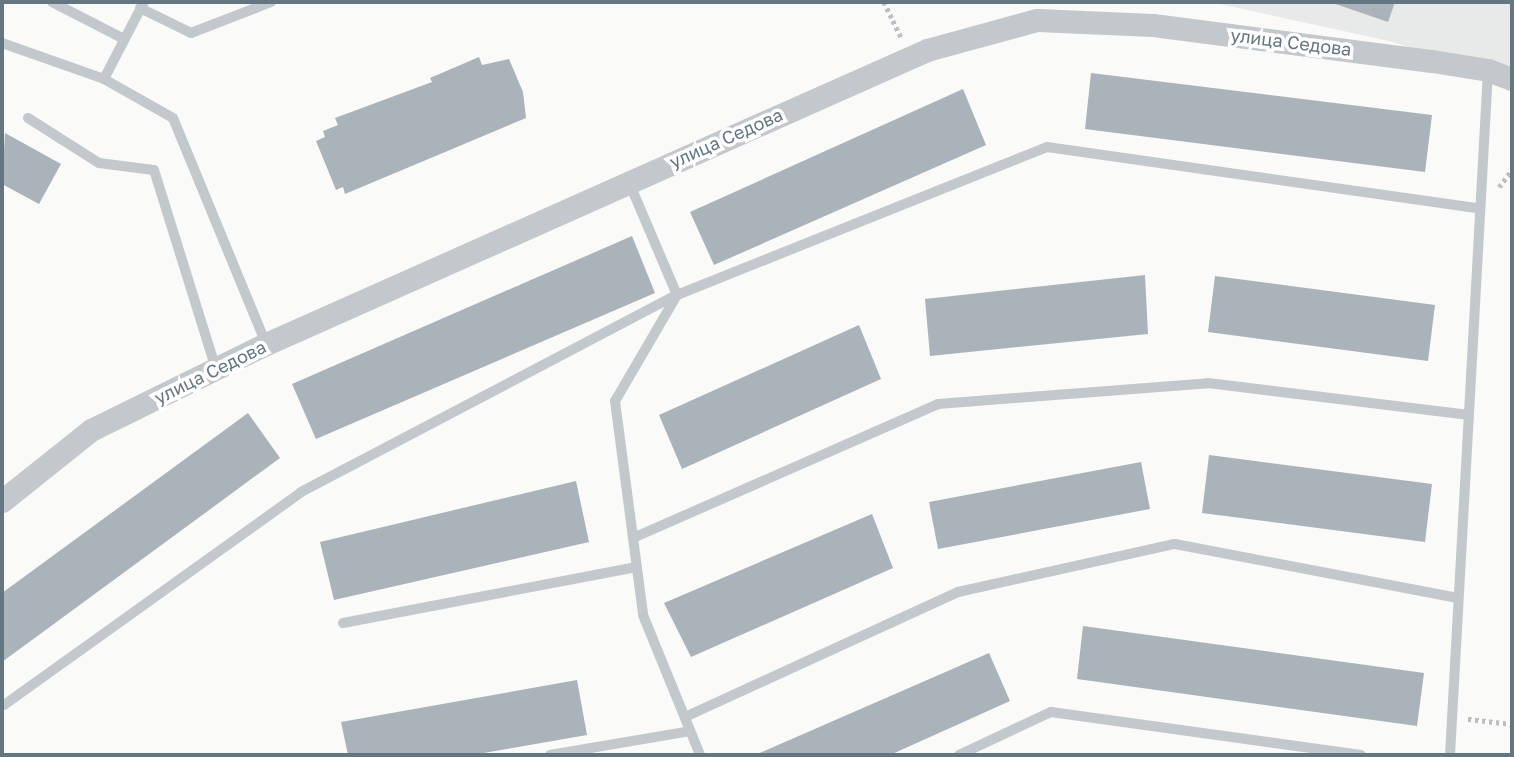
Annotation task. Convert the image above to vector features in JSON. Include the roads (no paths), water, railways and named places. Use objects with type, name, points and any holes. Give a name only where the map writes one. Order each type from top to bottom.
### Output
[{"type":"street","name":"улица Седова","points":[[2,501],[91,430],[216,369],[628,180],[927,50],[1037,20],[1153,25],[1488,70],[1512,79]]},
{"type":"lane","points":[[52,2],[124,39]]},
{"type":"lane","points":[[104,79],[142,5],[191,33],[271,2]]},
{"type":"lane","points":[[2,43],[104,79],[173,118],[266,345]]},
{"type":"lane","points":[[1450,755],[1488,70]]},
{"type":"lane","points":[[28,118],[99,163],[154,170],[216,369]]},
{"type":"lane","points":[[5,705],[301,492],[677,295],[1048,147],[1480,209]]},
{"type":"lane","points":[[628,180],[677,295]]},
{"type":"lane","points":[[677,295],[615,401],[643,615],[700,755]]},
{"type":"lane","points":[[633,538],[938,404],[1208,383],[1469,415]]},
{"type":"lane","points":[[685,717],[958,592],[1175,544],[1458,598]]},
{"type":"lane","points":[[343,624],[636,567]]},
{"type":"lane","points":[[959,755],[1051,712],[1360,755]]},
{"type":"lane","points":[[550,755],[690,732]]}]
